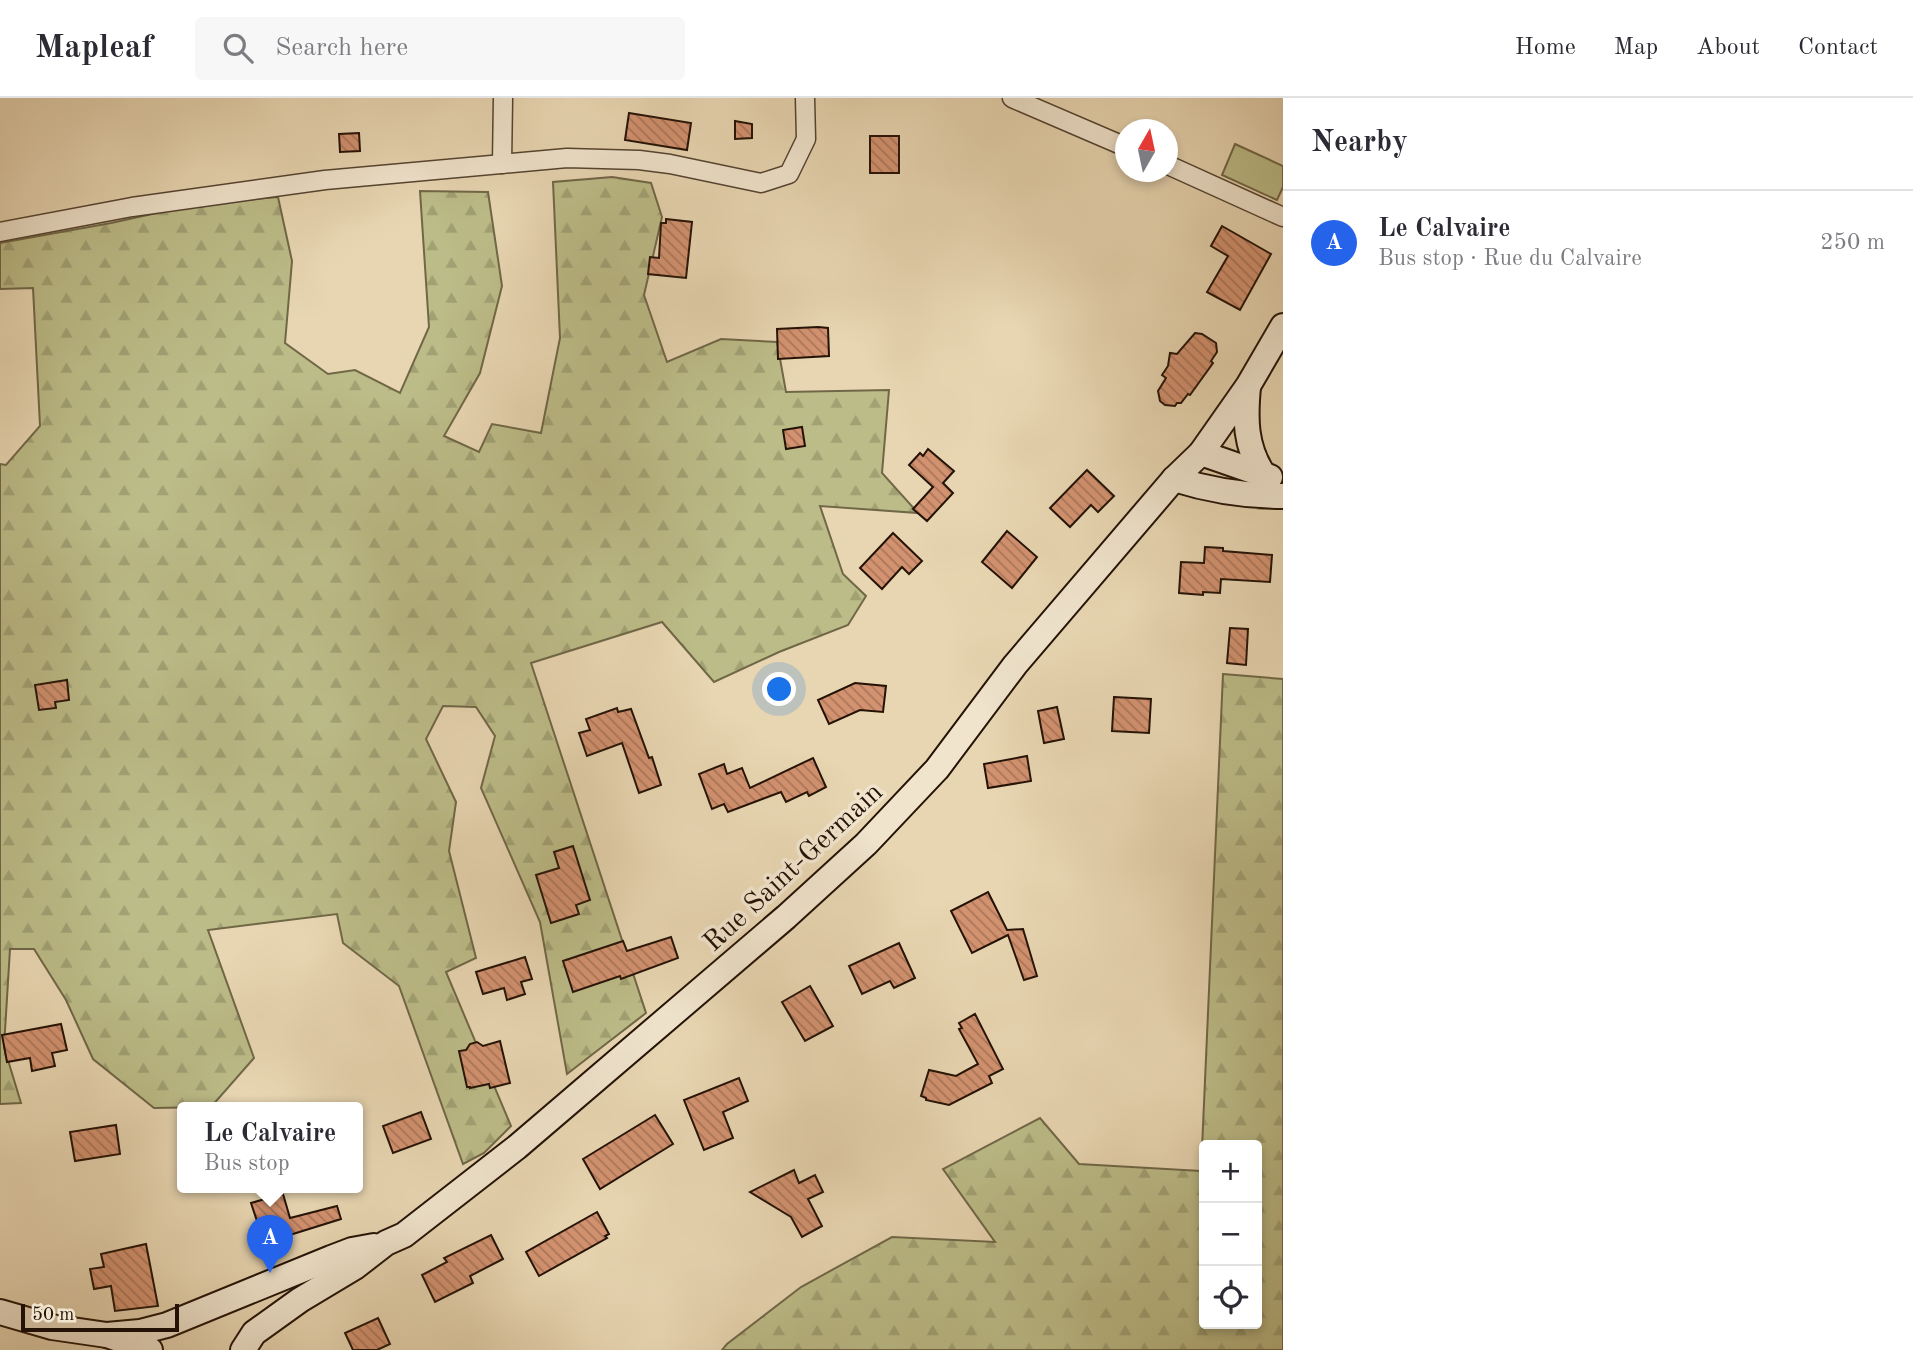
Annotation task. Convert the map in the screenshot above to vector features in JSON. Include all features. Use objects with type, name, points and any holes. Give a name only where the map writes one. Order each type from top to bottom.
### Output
[{"type":"street","points":[[502,164],[503,98]]},
{"type":"street","points":[[0,232],[132,206],[325,180],[568,158],[639,160],[670,164],[761,183],[789,174],[806,139],[805,98]]},
{"type":"street","points":[[1012,98],[1115,143]]},
{"type":"street","points":[[1178,170],[1283,217]]},
{"type":"street","name":"Rue Saint-Germain","points":[[243,1350],[254,1333],[300,1300],[355,1267],[386,1243],[404,1235],[517,1147],[786,917],[866,844],[937,769],[1015,665],[1174,479],[1201,453],[1248,386],[1283,326]]},
{"type":"street","points":[[1248,386],[1245,415],[1248,438],[1255,461],[1273,478]]},
{"type":"street","points":[[1201,453],[1273,478]]},
{"type":"street","points":[[1174,479],[1205,488],[1261,496],[1283,496]]},
{"type":"street","points":[[107,1335],[140,1332],[167,1325],[352,1250],[386,1243]]},
{"type":"street","points":[[0,1312],[52,1327],[107,1335],[150,1350]]},
{"type":"green space","points":[[1235,144],[1283,166],[1283,187],[1277,200],[1222,175]]},
{"type":"green space","points":[[612,177],[651,183],[662,217],[644,295],[667,362],[721,339],[777,342],[786,392],[889,390],[882,473],[918,513],[820,506],[843,574],[866,596],[848,625],[779,652],[714,682],[662,622],[531,663],[646,1013],[567,1074],[540,922],[481,788],[495,736],[476,707],[443,706],[426,739],[456,802],[449,851],[476,958],[446,972],[511,1126],[484,1153],[463,1164],[399,986],[343,943],[337,914],[208,930],[254,1058],[215,1102],[177,1102],[177,1108],[154,1108],[93,1059],[66,1000],[34,949],[10,949],[4,1047],[21,1103],[0,1104],[0,464],[6,465],[40,426],[33,288],[0,289],[0,243],[198,204],[278,197],[292,261],[285,343],[328,374],[355,370],[400,393],[429,327],[420,191],[488,192],[502,286],[480,373],[444,436],[479,452],[492,424],[541,433],[560,338],[553,182]]},
{"type":"green space","points":[[1223,674],[1283,679],[1283,1350],[722,1350],[801,1287],[892,1237],[995,1242],[943,1169],[1040,1118],[1079,1164],[1199,1171],[1199,1329],[1262,1329],[1262,1140],[1202,1140]]},
{"type":"building","points":[[629,113],[691,123],[687,150],[625,140]]},
{"type":"building","points":[[735,121],[752,124],[752,138],[735,139]]},
{"type":"building","points":[[359,133],[360,151],[340,152],[339,134]]},
{"type":"building","points":[[870,136],[899,136],[899,173],[870,173]]},
{"type":"building","points":[[666,219],[692,222],[686,278],[648,274],[650,257],[659,258],[661,223],[666,223]]},
{"type":"building","points":[[1222,226],[1271,254],[1240,310],[1207,292],[1228,256],[1211,246]]},
{"type":"building","points":[[828,328],[829,356],[778,359],[777,329]]},
{"type":"building","points":[[1195,333],[1202,334],[1216,343],[1217,352],[1211,361],[1213,363],[1181,403],[1175,406],[1165,405],[1160,401],[1158,391],[1166,378],[1162,375],[1168,366],[1170,353],[1177,354]]},
{"type":"building","points":[[802,427],[805,446],[786,449],[783,430]]},
{"type":"building","points":[[928,449],[954,471],[943,483],[953,493],[927,521],[913,509],[933,487],[909,465],[920,453],[923,456]]},
{"type":"building","points":[[1087,470],[1114,496],[1098,512],[1091,505],[1070,527],[1050,508]]},
{"type":"building","points":[[1007,531],[1037,557],[1012,588],[982,562]]},
{"type":"building","points":[[893,533],[922,561],[909,574],[902,567],[882,589],[860,568]]},
{"type":"building","points":[[1205,547],[1272,555],[1270,582],[1221,579],[1220,593],[1179,593],[1181,562],[1204,563]]},
{"type":"building","points":[[1230,628],[1248,629],[1246,665],[1227,663]]},
{"type":"building","points":[[67,680],[69,700],[55,702],[56,708],[39,710],[35,685]]},
{"type":"building","points":[[855,683],[886,686],[883,712],[860,710],[829,724],[818,700]]},
{"type":"building","points":[[1114,697],[1151,699],[1149,733],[1112,731]]},
{"type":"building","points":[[1057,707],[1064,739],[1044,743],[1038,711]]},
{"type":"building","points":[[617,708],[618,712],[631,709],[661,785],[639,793],[622,743],[587,756],[579,733],[590,730],[586,719]]},
{"type":"building","points":[[1027,756],[1031,781],[988,788],[984,764]]},
{"type":"building","points":[[813,758],[826,787],[809,796],[807,792],[786,802],[781,792],[728,812],[724,804],[712,809],[699,774],[724,764],[727,774],[742,768],[750,788]]},
{"type":"building","points":[[573,846],[590,900],[576,905],[579,914],[551,923],[536,875],[559,868],[554,852]]},
{"type":"building","points":[[988,892],[1007,930],[1023,929],[1037,976],[1024,980],[1008,935],[972,953],[951,911]]},
{"type":"building","points":[[671,937],[678,958],[621,979],[620,976],[573,992],[563,961],[623,941],[627,951]]},
{"type":"building","points":[[899,943],[915,978],[894,988],[890,981],[862,994],[849,966]]},
{"type":"building","points":[[525,957],[532,979],[521,982],[525,994],[507,1000],[504,988],[483,994],[476,972]]},
{"type":"building","points":[[810,986],[833,1026],[805,1041],[782,1002]]},
{"type":"building","points":[[975,1014],[1003,1069],[989,1076],[992,1083],[949,1105],[926,1100],[921,1096],[929,1070],[956,1076],[978,1064],[959,1029],[962,1028],[959,1023]]},
{"type":"building","points":[[61,1024],[67,1050],[52,1053],[55,1066],[32,1071],[30,1058],[7,1062],[2,1035]]},
{"type":"building","points":[[500,1041],[510,1083],[490,1088],[489,1084],[467,1087],[459,1051],[466,1050],[470,1044],[477,1042],[483,1046]]},
{"type":"building","points":[[739,1078],[748,1101],[723,1112],[733,1138],[704,1150],[684,1100]]},
{"type":"building","points":[[421,1112],[431,1139],[393,1153],[383,1126]]},
{"type":"building","points":[[655,1115],[673,1144],[600,1189],[583,1159]]},
{"type":"building","points":[[116,1125],[120,1154],[75,1161],[70,1132]]},
{"type":"building","points":[[794,1170],[799,1183],[815,1175],[823,1192],[808,1199],[822,1226],[802,1237],[791,1217],[750,1192]]},
{"type":"building","points":[[283,1194],[290,1218],[337,1206],[341,1219],[277,1239],[270,1217],[257,1221],[251,1203]]},
{"type":"building","points":[[597,1212],[609,1234],[605,1236],[607,1238],[539,1276],[526,1252]]},
{"type":"building","points":[[491,1235],[503,1259],[470,1276],[473,1283],[435,1302],[422,1275],[447,1262],[444,1258]]},
{"type":"building","points":[[146,1244],[158,1306],[115,1311],[111,1286],[94,1289],[90,1269],[104,1267],[101,1254]]},
{"type":"building","points":[[378,1318],[390,1344],[377,1350],[353,1350],[345,1333]]},
{"type":"place","name":"Le Calvaire","points":[[270,1273]]}]
